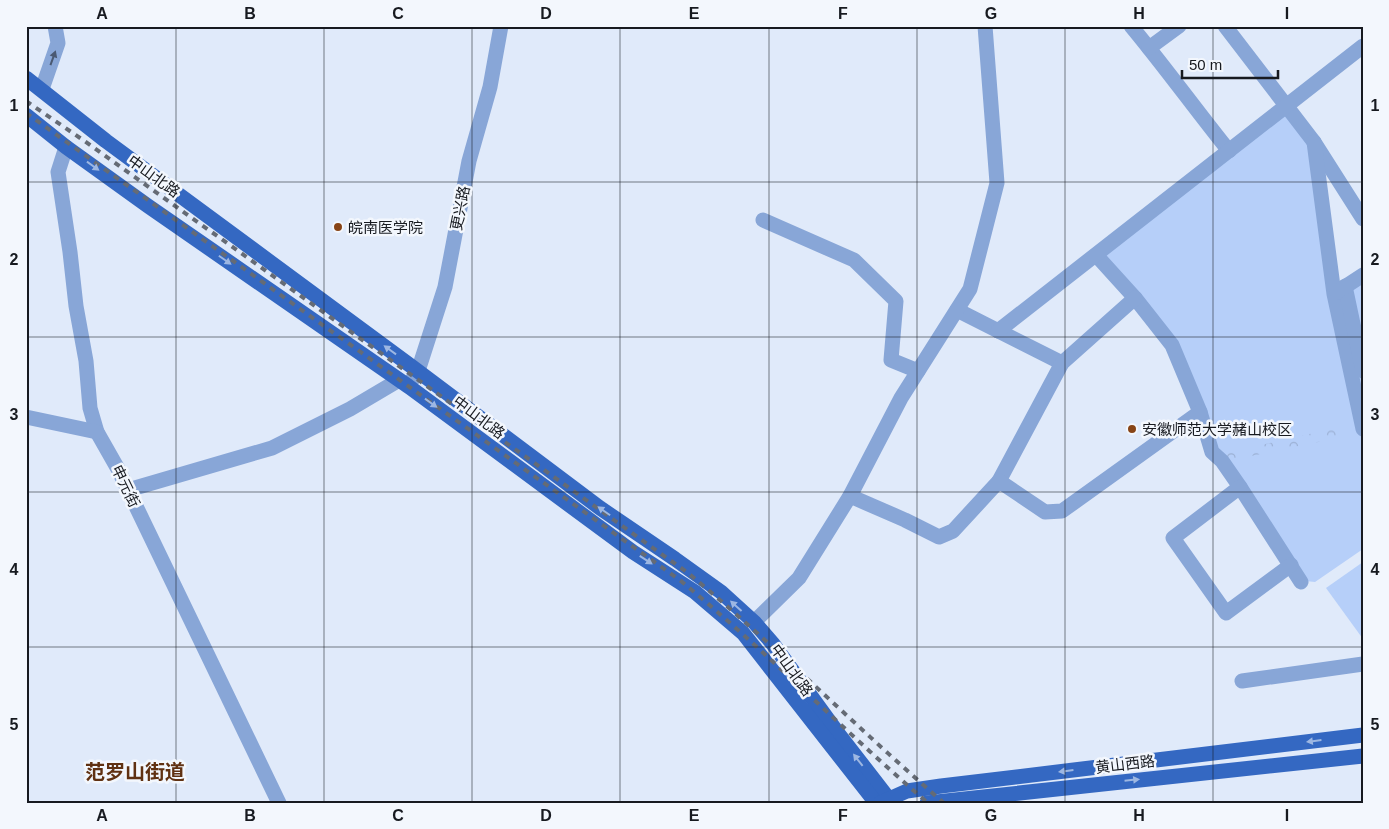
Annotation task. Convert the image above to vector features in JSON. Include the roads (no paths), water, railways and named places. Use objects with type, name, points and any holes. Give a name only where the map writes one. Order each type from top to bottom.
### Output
[{"type":"main road","name":"中山北路","points":[[26,78],[106,141],[600,508],[721,592],[754,622],[773,644],[837,732],[884,802]]},
{"type":"main road","points":[[26,115],[66,147],[219,256],[404,383],[633,552],[695,592],[743,633],[884,802]]},
{"type":"main road","name":"黄山西路","points":[[884,802],[906,791],[941,786],[1363,735]]},
{"type":"main road","name":"黄山西路","points":[[927,803],[1363,756]]},
{"type":"street","points":[[42,89],[58,43],[55,26]]},
{"type":"street","name":"更兴路","points":[[404,383],[418,371],[445,287],[469,161],[490,87],[501,26]]},
{"type":"street","points":[[754,622],[799,578],[850,496],[900,398],[970,290],[997,183],[985,26]]},
{"type":"street","points":[[1132,26],[1228,151]]},
{"type":"street","points":[[1149,48],[1179,26]]},
{"type":"street","points":[[1225,26],[1314,142],[1363,219]]},
{"type":"street","points":[[998,331],[1363,46]]},
{"type":"street","points":[[1314,142],[1363,429]]},
{"type":"street","name":"申元街","points":[[66,147],[58,172],[76,306],[86,361],[90,408],[97,432],[128,490],[279,803]]},
{"type":"street","points":[[763,220],[854,260],[896,301],[891,360],[918,371]]},
{"type":"street","points":[[1096,255],[1135,298],[1172,345],[1200,412],[1212,452],[1222,461],[1302,582]]},
{"type":"street","points":[[1340,290],[1363,275]]},
{"type":"street","points":[[1340,290],[1363,371]]},
{"type":"street","points":[[850,496],[939,537],[954,531],[999,481],[1062,364],[1135,298]]},
{"type":"street","points":[[957,310],[1062,364]]},
{"type":"street","points":[[128,490],[272,448],[404,383]]},
{"type":"street","points":[[999,481],[1045,512],[1062,511],[1200,412]]},
{"type":"street","points":[[26,417],[97,432]]},
{"type":"street","points":[[1240,487],[1173,538],[1226,613],[1291,565]]},
{"type":"street","points":[[1242,681],[1363,664]]},
{"type":"railway","points":[[26,101],[688,573],[753,629],[944,803]]},
{"type":"railway","points":[[26,113],[681,581],[928,803]]},
{"type":"place","name":"皖南医学院","points":[[338,227]]},
{"type":"place","name":"安徽师范大学赭山校区","points":[[1132,429]]},
{"type":"district","name":"范罗山街道","points":[[135,772]]}]
